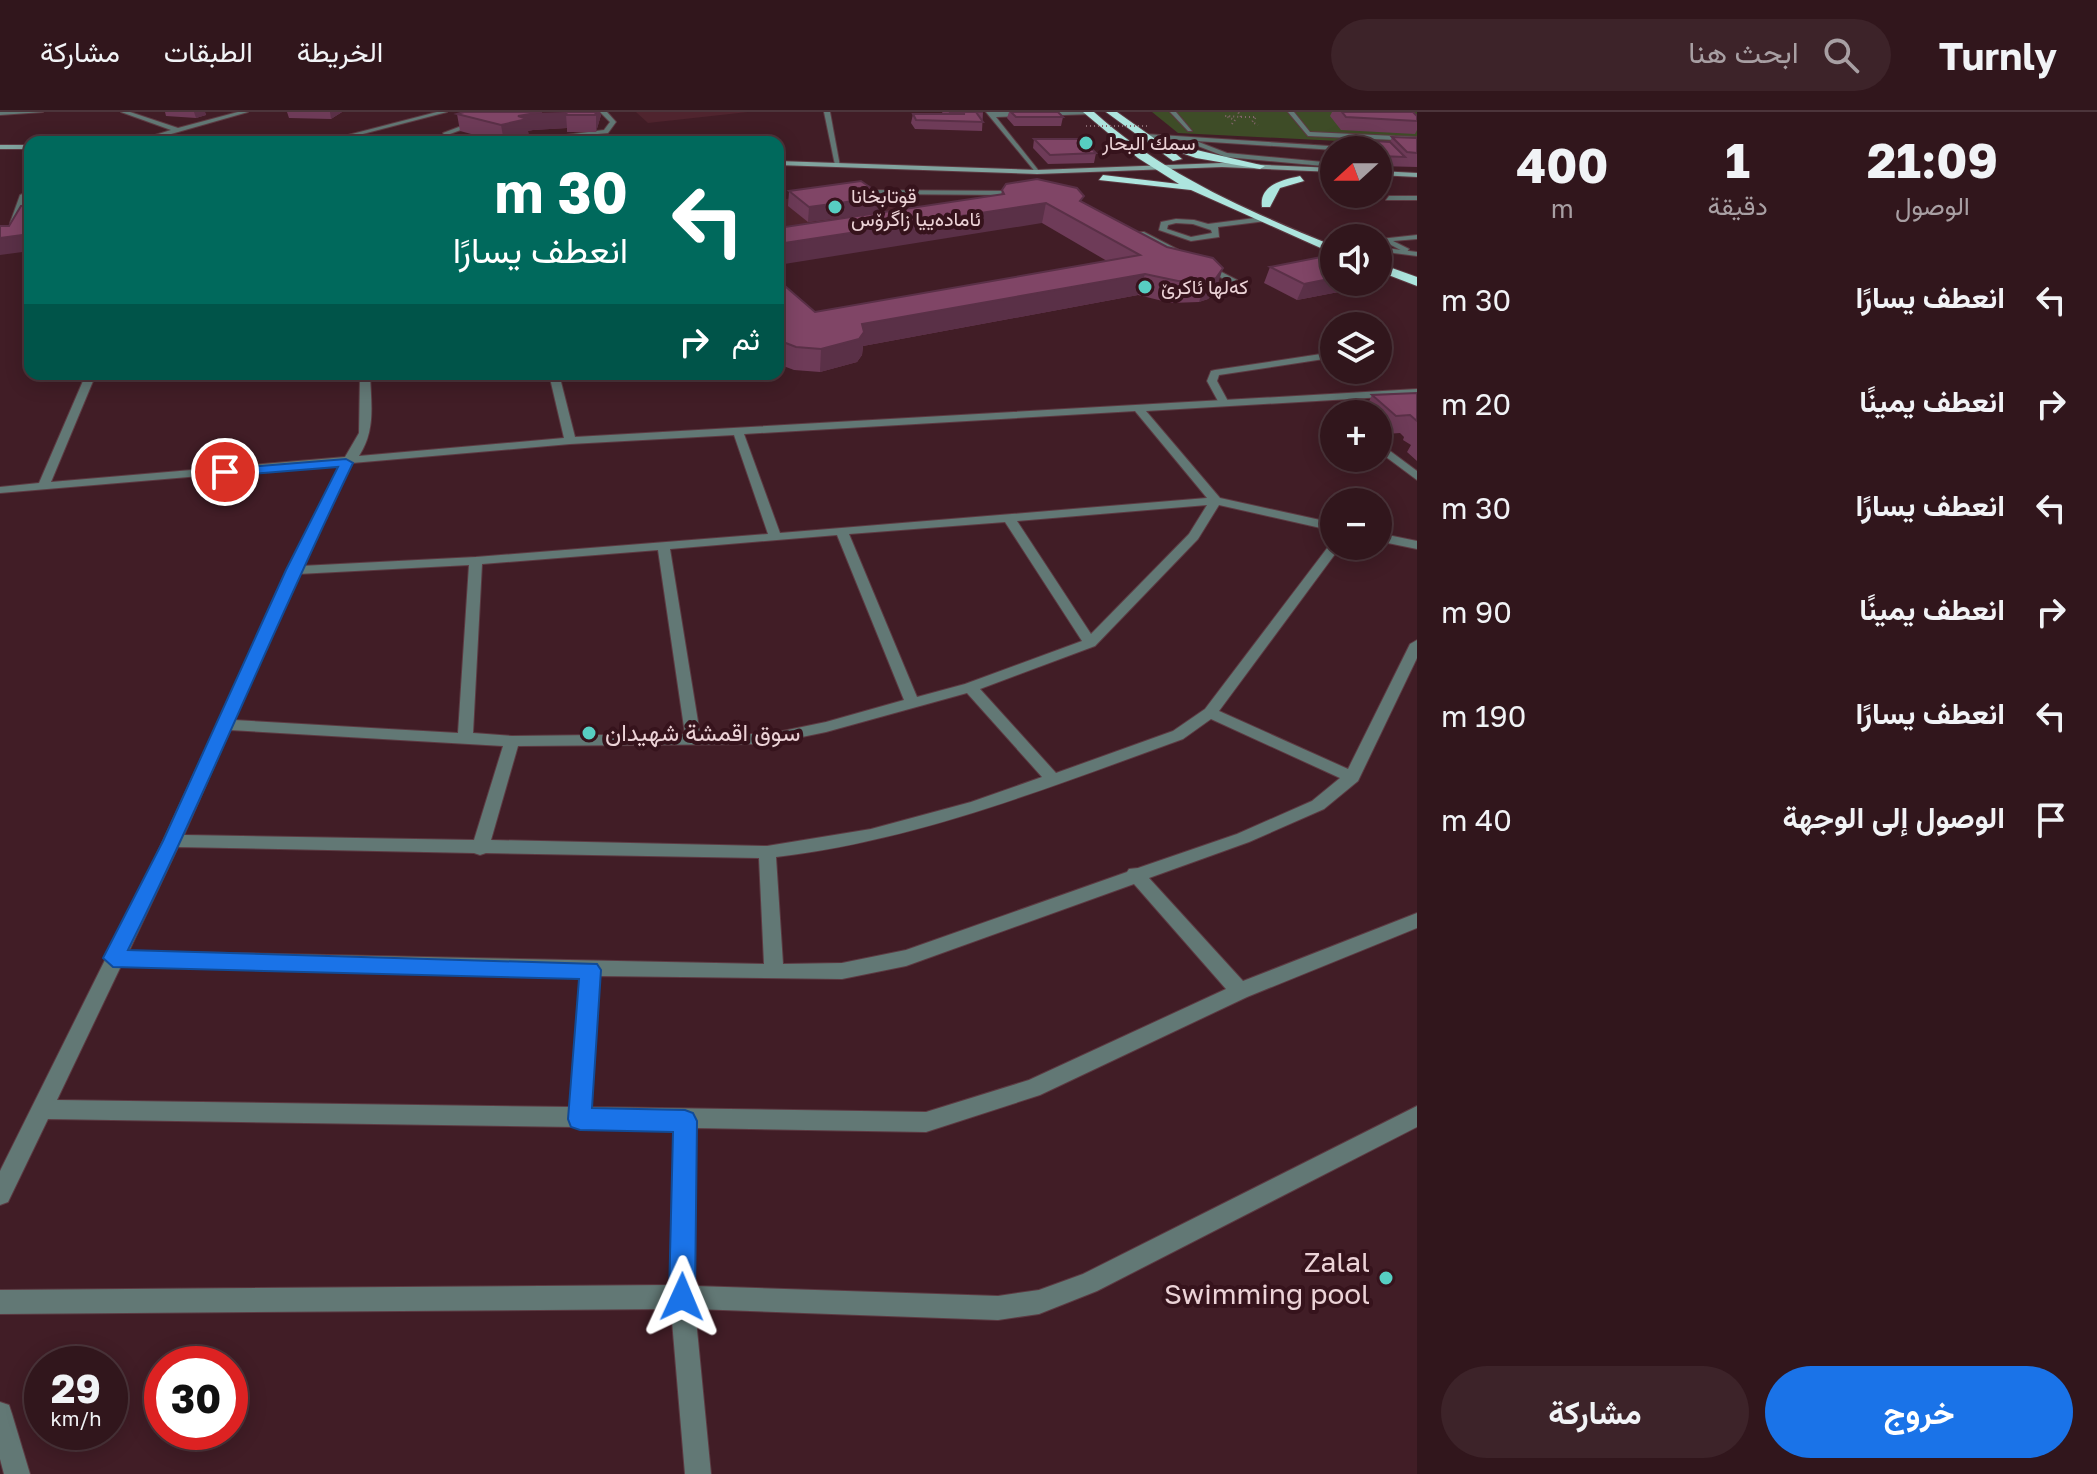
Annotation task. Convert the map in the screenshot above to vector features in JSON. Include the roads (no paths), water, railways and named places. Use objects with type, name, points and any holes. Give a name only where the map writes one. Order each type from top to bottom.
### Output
[{"type":"highway","points":[[1111,112],[1196,155],[1260,166]]},
{"type":"highway","points":[[1089,113],[1109,133],[1176,176],[1320,244]]},
{"type":"highway","points":[[1146,131],[1189,167],[1216,181]]},
{"type":"highway","points":[[1118,171],[1144,157]]},
{"type":"highway","points":[[1103,178],[1210,193]]},
{"type":"highway","points":[[1254,199],[1272,207],[1267,194],[1272,188],[1306,180]]},
{"type":"highway","points":[[1392,256],[1417,266]]},
{"type":"highway","points":[[1392,272],[1417,282]]},
{"type":"street","points":[[0,113],[40,112]]},
{"type":"street","points":[[124,112],[181,132]]},
{"type":"street","points":[[163,136],[245,112]]},
{"type":"street","points":[[355,136],[444,112]]},
{"type":"street","points":[[570,136],[606,132],[613,122],[603,112]]},
{"type":"street","points":[[827,112],[838,165]]},
{"type":"street","points":[[1173,112],[1190,130]]},
{"type":"street","points":[[1291,112],[1308,134],[1417,139]]},
{"type":"street","points":[[990,114],[1089,113]]},
{"type":"street","points":[[990,114],[1039,178]]},
{"type":"street","points":[[448,136],[446,133],[467,123],[493,118]]},
{"type":"street","points":[[1146,131],[1183,137],[1320,147]]},
{"type":"street","points":[[181,132],[182,136]]},
{"type":"street","points":[[1183,137],[1226,155],[1320,165]]},
{"type":"street","points":[[0,147],[24,147]]},
{"type":"street","points":[[1392,148],[1417,149]]},
{"type":"street","points":[[0,155],[24,156]]},
{"type":"street","points":[[784,163],[1039,178],[1163,168],[1320,167]]},
{"type":"street","points":[[784,173],[1039,178],[1203,175],[1306,180]]},
{"type":"street","points":[[1392,174],[1417,175]]},
{"type":"street","points":[[869,192],[1036,193]]},
{"type":"street","points":[[13,221],[24,195]]},
{"type":"street","points":[[1392,198],[1417,198]]},
{"type":"street","points":[[1168,233],[1162,227],[1169,222],[1185,220],[1210,226],[1263,219]]},
{"type":"street","points":[[1147,237],[1168,233],[1207,239],[1216,232],[1210,226]]},
{"type":"street","points":[[1134,230],[1233,280]]},
{"type":"street","points":[[1406,251],[1384,239],[1417,237]]},
{"type":"street","points":[[1392,250],[1417,254]]},
{"type":"street","points":[[1224,403],[1212,381],[1215,373],[1320,357]]},
{"type":"street","points":[[43,487],[88,380]]},
{"type":"street","points":[[0,1194],[173,841],[293,570],[346,463],[361,450],[366,438],[365,380]]},
{"type":"street","points":[[555,380],[570,441]]},
{"type":"street","points":[[0,490],[346,463],[570,441],[1137,407],[1330,402],[1417,392]]},
{"type":"street","points":[[1137,407],[1216,501]]},
{"type":"street","points":[[738,432],[775,536]]},
{"type":"street","points":[[1392,456],[1417,477]]},
{"type":"street","points":[[293,570],[476,561],[1216,501],[1320,524]]},
{"type":"street","points":[[223,724],[465,735],[512,741],[768,739],[970,687],[1090,643],[1194,536],[1216,501]]},
{"type":"street","points":[[1009,518],[1090,643]]},
{"type":"street","points":[[842,532],[912,703]]},
{"type":"street","points":[[1392,540],[1417,545]]},
{"type":"street","points":[[663,545],[693,738]]},
{"type":"street","points":[[173,841],[767,852],[802,849],[931,818],[1178,735],[1210,713],[1325,560]]},
{"type":"street","points":[[465,735],[476,561]]},
{"type":"street","points":[[113,958],[774,972],[842,971],[906,958],[1243,838],[1318,805],[1352,777],[1417,644]]},
{"type":"street","points":[[970,687],[1052,778]]},
{"type":"street","points":[[1210,713],[1352,777]]},
{"type":"street","points":[[480,849],[512,741]]},
{"type":"street","points":[[767,852],[774,972]]},
{"type":"street","points":[[1135,874],[1240,991]]},
{"type":"street","points":[[40,1109],[685,1121],[926,1122],[1033,1088],[1240,991],[1417,920]]},
{"type":"street","points":[[580,1119],[590,970]]},
{"type":"street","points":[[0,1302],[682,1297],[998,1308],[1039,1302],[1089,1283],[1417,1116]]},
{"type":"street","points":[[685,1121],[682,1297],[698,1474]]},
{"type":"street","points":[[0,1414],[17,1474]]},
{"type":"place","name":"سمك البحار","points":[[1086,143]]},
{"type":"place","name":"قوتابخانا ئامادەییا زاگرۆس","points":[[835,207]]},
{"type":"place","name":"کەلها ئاکرێ","points":[[1145,287]]},
{"type":"place","name":"سوق اقمشة شهيدان","points":[[589,733]]},
{"type":"place","name":"Zalal Swimming pool","points":[[1386,1278]]}]
